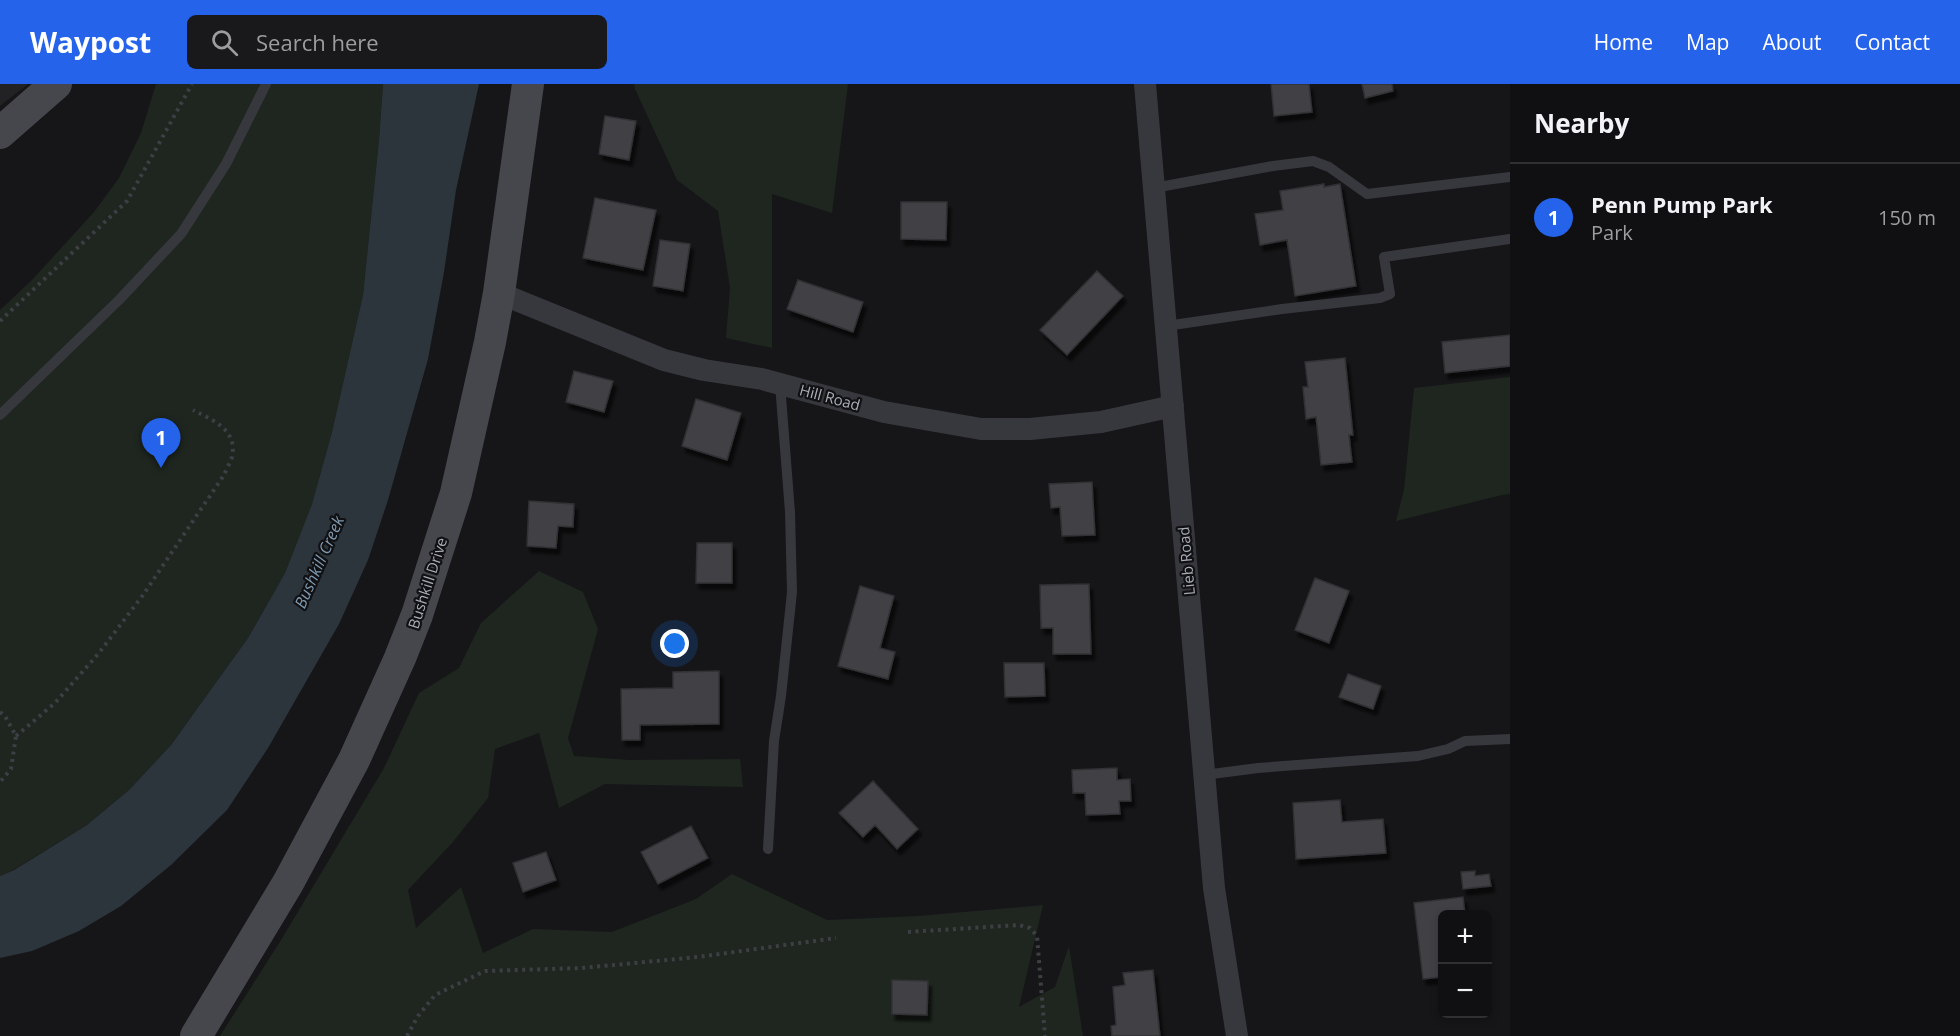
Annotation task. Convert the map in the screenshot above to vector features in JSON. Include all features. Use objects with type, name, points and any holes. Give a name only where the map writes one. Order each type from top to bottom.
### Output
[{"type":"main road","points":[[0,134],[56,84]]},
{"type":"main road","name":"Bushkill Drive","points":[[196,1036],[288,883],[354,760],[417,615],[456,493],[490,342],[528,84]]},
{"type":"street","name":"Lieb Road","points":[[1145,84],[1214,888],[1238,1036]]},
{"type":"street","name":"Hill Road","points":[[499,293],[664,360],[704,370],[762,379],[884,412],[981,429],[1030,429],[1101,422],[1173,406]]},
{"type":"lane","points":[[0,415],[119,300],[181,234],[226,164],[266,84]]},
{"type":"lane","points":[[1154,188],[1313,161],[1329,167],[1367,195],[1510,177]]},
{"type":"lane","points":[[1166,326],[1282,309],[1380,298],[1390,294],[1384,256],[1510,239]]},
{"type":"lane","points":[[768,849],[774,741],[792,592],[790,512],[780,384]]},
{"type":"lane","points":[[1204,775],[1258,768],[1418,756],[1448,749],[1465,741],[1510,739]]},
{"type":"path","points":[[0,321],[127,201],[192,84]]},
{"type":"path","points":[[16,736],[55,703],[99,653],[142,595],[224,475],[232,457],[232,443],[222,424],[193,410]]},
{"type":"path","points":[[0,712],[5,716],[16,736],[11,769],[0,782]]},
{"type":"path","points":[[908,932],[1019,925],[1030,927],[1037,936],[1045,1036]]},
{"type":"path","points":[[407,1036],[418,1016],[435,995],[485,971],[582,968],[699,957],[836,938]]},
{"type":"shaded area","points":[[0,84],[28,84],[0,106]]},
{"type":"shaded area","points":[[156,84],[383,84],[363,295],[332,432],[312,504],[285,573],[248,638],[171,745],[129,790],[87,825],[0,876],[0,310],[32,280],[94,212],[119,178],[141,133]]},
{"type":"shaded area","points":[[634,84],[848,84],[832,213],[772,194],[772,348],[726,338],[730,288],[718,211],[677,180]]},
{"type":"shaded area","points":[[1510,377],[1510,494],[1396,521],[1404,490],[1414,388]]},
{"type":"shaded area","points":[[539,571],[583,592],[598,629],[568,738],[574,756],[629,760],[740,759],[743,787],[605,784],[559,808],[539,733],[495,749],[488,798],[452,843],[408,890],[416,928],[461,887],[483,953],[533,929],[612,932],[696,899],[732,874],[827,920],[918,916],[1043,905],[1019,1007],[1055,987],[1069,946],[1083,1036],[220,1036],[281,940],[384,768],[419,693],[459,668],[481,623]]},
{"type":"water","name":"Bushkill Creek","points":[[383,84],[479,84],[456,190],[428,359],[388,500],[368,560],[339,624],[268,748],[227,810],[171,865],[121,906],[79,931],[32,951],[0,958],[0,876],[14,870],[87,825],[129,790],[171,745],[248,638],[285,573],[312,504],[332,432],[363,295]]},
{"type":"building","points":[[1271,84],[1309,84],[1312,112],[1274,116]]},
{"type":"building","points":[[1362,84],[1392,84],[1393,91],[1365,98]]},
{"type":"building","points":[[605,116],[636,121],[629,160],[599,154]]},
{"type":"building","points":[[1324,184],[1324,187],[1340,184],[1356,286],[1295,296],[1287,240],[1260,245],[1255,214],[1283,210],[1280,191]]},
{"type":"building","points":[[595,198],[656,210],[643,270],[583,258]]},
{"type":"building","points":[[901,202],[947,202],[946,240],[901,239]]},
{"type":"building","points":[[660,240],[690,244],[683,291],[653,286]]},
{"type":"building","points":[[1097,271],[1123,296],[1067,355],[1040,330]]},
{"type":"building","points":[[798,280],[863,302],[853,332],[787,309]]},
{"type":"building","points":[[1510,335],[1510,366],[1445,373],[1442,342]]},
{"type":"building","points":[[1345,358],[1353,435],[1349,435],[1352,462],[1321,465],[1316,417],[1306,419],[1303,387],[1308,387],[1305,362]]},
{"type":"building","points":[[574,371],[613,381],[604,412],[566,402]]},
{"type":"building","points":[[696,399],[741,413],[727,460],[682,446]]},
{"type":"building","points":[[1092,482],[1095,535],[1062,536],[1060,507],[1051,508],[1049,484]]},
{"type":"building","points":[[529,501],[574,504],[573,527],[558,526],[556,548],[527,546]]},
{"type":"building","points":[[697,543],[732,543],[732,583],[696,583]]},
{"type":"building","points":[[1315,578],[1349,591],[1329,643],[1295,630]]},
{"type":"building","points":[[1089,584],[1091,654],[1053,654],[1053,628],[1041,628],[1040,585]]},
{"type":"building","points":[[860,586],[894,596],[880,648],[895,652],[888,679],[838,666]]},
{"type":"building","points":[[1004,663],[1044,663],[1045,696],[1005,697]]},
{"type":"building","points":[[719,671],[719,724],[640,725],[640,740],[622,740],[621,689],[673,688],[673,672]]},
{"type":"building","points":[[1348,674],[1381,686],[1373,709],[1339,697]]},
{"type":"building","points":[[1117,768],[1117,780],[1130,779],[1131,801],[1119,801],[1120,814],[1086,815],[1085,793],[1073,793],[1072,770]]},
{"type":"building","points":[[873,781],[918,829],[897,849],[875,825],[863,837],[839,813]]},
{"type":"building","points":[[1340,800],[1342,822],[1383,819],[1386,853],[1296,859],[1293,803]]},
{"type":"building","points":[[691,826],[708,858],[658,884],[641,852]]},
{"type":"building","points":[[546,852],[556,880],[523,892],[513,863]]},
{"type":"building","points":[[1475,871],[1475,876],[1489,874],[1491,886],[1463,889],[1461,872]]},
{"type":"building","points":[[1463,897],[1465,910],[1438,910],[1438,977],[1423,979],[1414,903]]},
{"type":"building","points":[[1153,970],[1160,1036],[1112,1036],[1111,1026],[1116,1025],[1113,987],[1125,985],[1123,973]]},
{"type":"building","points":[[892,980],[928,981],[927,1015],[892,1014]]},
{"type":"place","name":"Penn Pump Park","points":[[161,468]]}]
